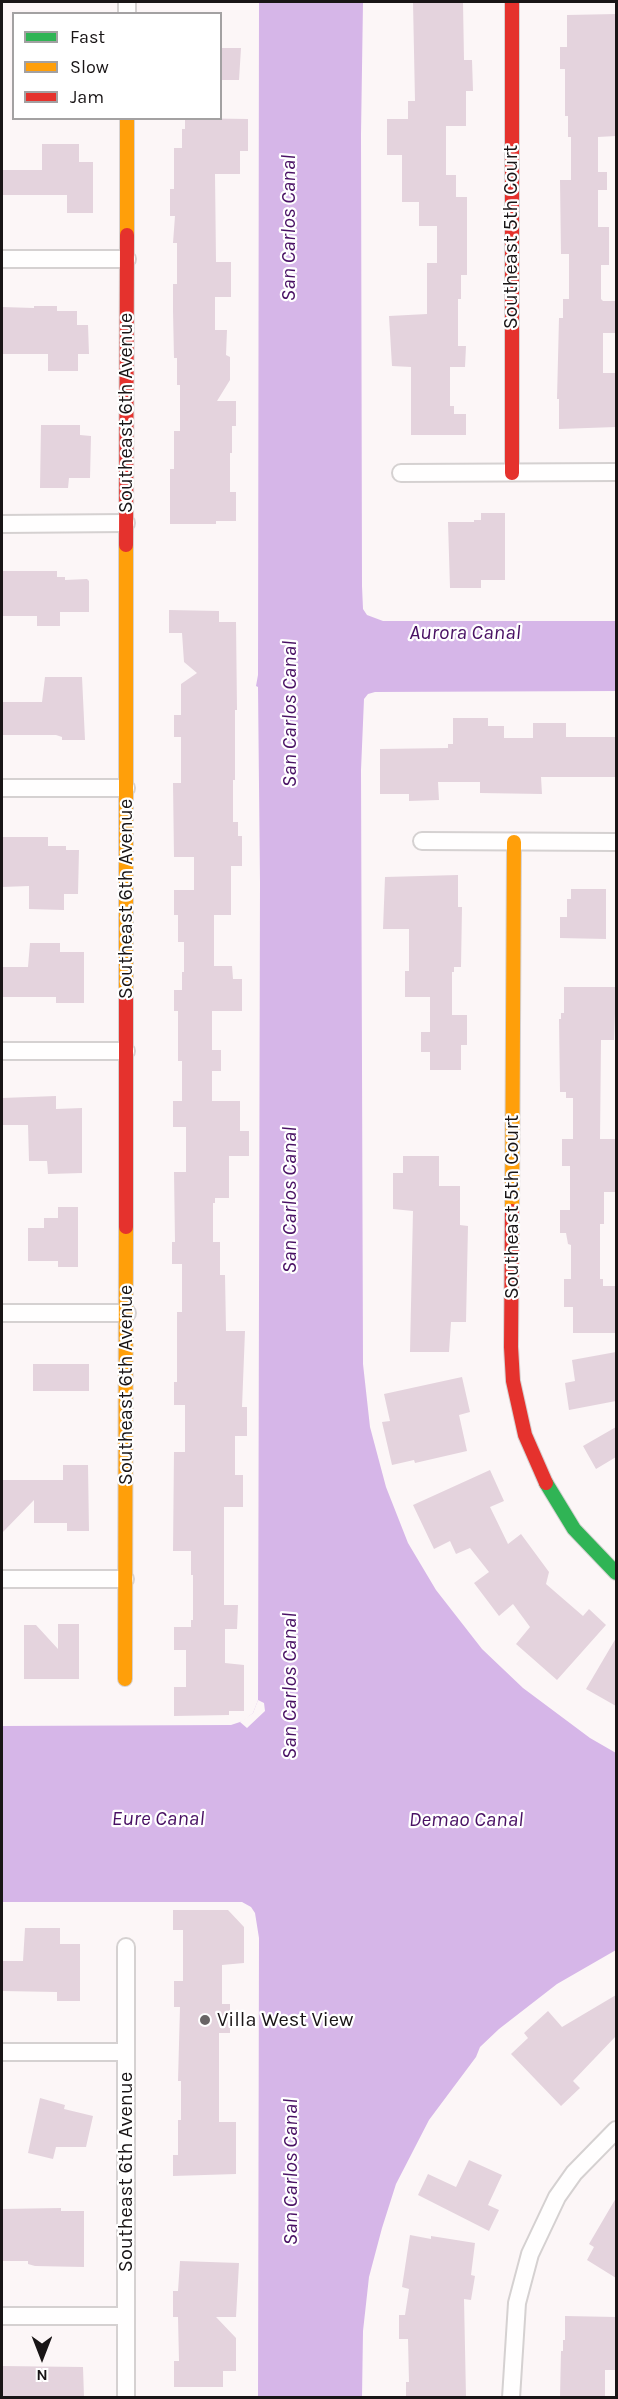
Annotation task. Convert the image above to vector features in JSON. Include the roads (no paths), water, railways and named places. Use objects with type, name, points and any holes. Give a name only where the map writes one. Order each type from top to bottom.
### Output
[{"type":"street","name":"Southeast 5th Court","points":[[512,2],[512,473]]},
{"type":"street","name":"Southeast 6th Avenue","points":[[125,1679],[127,120]]},
{"type":"street","points":[[2,259],[127,260]]},
{"type":"street","points":[[401,473],[616,472]]},
{"type":"street","points":[[2,524],[126,523]]},
{"type":"street","points":[[2,788],[126,788]]},
{"type":"street","points":[[422,841],[616,842]]},
{"type":"street","name":"Southeast 5th Court","points":[[514,842],[511,1347],[513,1381],[519,1413],[534,1461],[557,1504],[594,1551],[616,1573]]},
{"type":"street","points":[[2,1051],[126,1051]]},
{"type":"street","points":[[2,1313],[127,1313]]},
{"type":"street","points":[[2,1578],[125,1579]]},
{"type":"street","name":"Southeast 6th Avenue","points":[[126,1947],[126,2397]]},
{"type":"street","points":[[2,2052],[126,2052]]},
{"type":"street","points":[[511,2397],[514,2330],[522,2279],[543,2224],[557,2197],[574,2173],[616,2130]]},
{"type":"street","points":[[2,2316],[126,2316]]},
{"type":"water","points":[[259,2],[363,2],[361,134],[363,609],[367,615],[383,621],[616,621],[616,691],[375,692],[368,694],[364,699],[361,770],[363,1364],[370,1427],[386,1487],[408,1543],[436,1590],[482,1649],[523,1688],[590,1738],[616,1753],[616,1950],[557,1984],[499,2029],[480,2047],[476,2057],[429,2120],[396,2184],[369,2277],[363,2331],[362,2397],[258,2397],[259,1938],[255,1913],[251,1907],[242,1902],[2,1902],[2,1726],[231,1725],[243,1721],[253,1713],[258,1700],[260,883],[258,687],[256,686],[258,675]]},
{"type":"place","name":"Villa West View","points":[[205,2020]]},
{"type":"water label","name":"San Carlos Canal","points":[[289,228]]},
{"type":"water label","name":"Aurora Canal","points":[[465,633]]},
{"type":"water label","name":"San Carlos Canal","points":[[290,714]]},
{"type":"water label","name":"San Carlos Canal","points":[[290,1200]]},
{"type":"water label","name":"San Carlos Canal","points":[[290,1686]]},
{"type":"water label","name":"Eure Canal","points":[[158,1819]]},
{"type":"water label","name":"Demao Canal","points":[[466,1820]]},
{"type":"water label","name":"San Carlos Canal","points":[[291,2172]]}]
